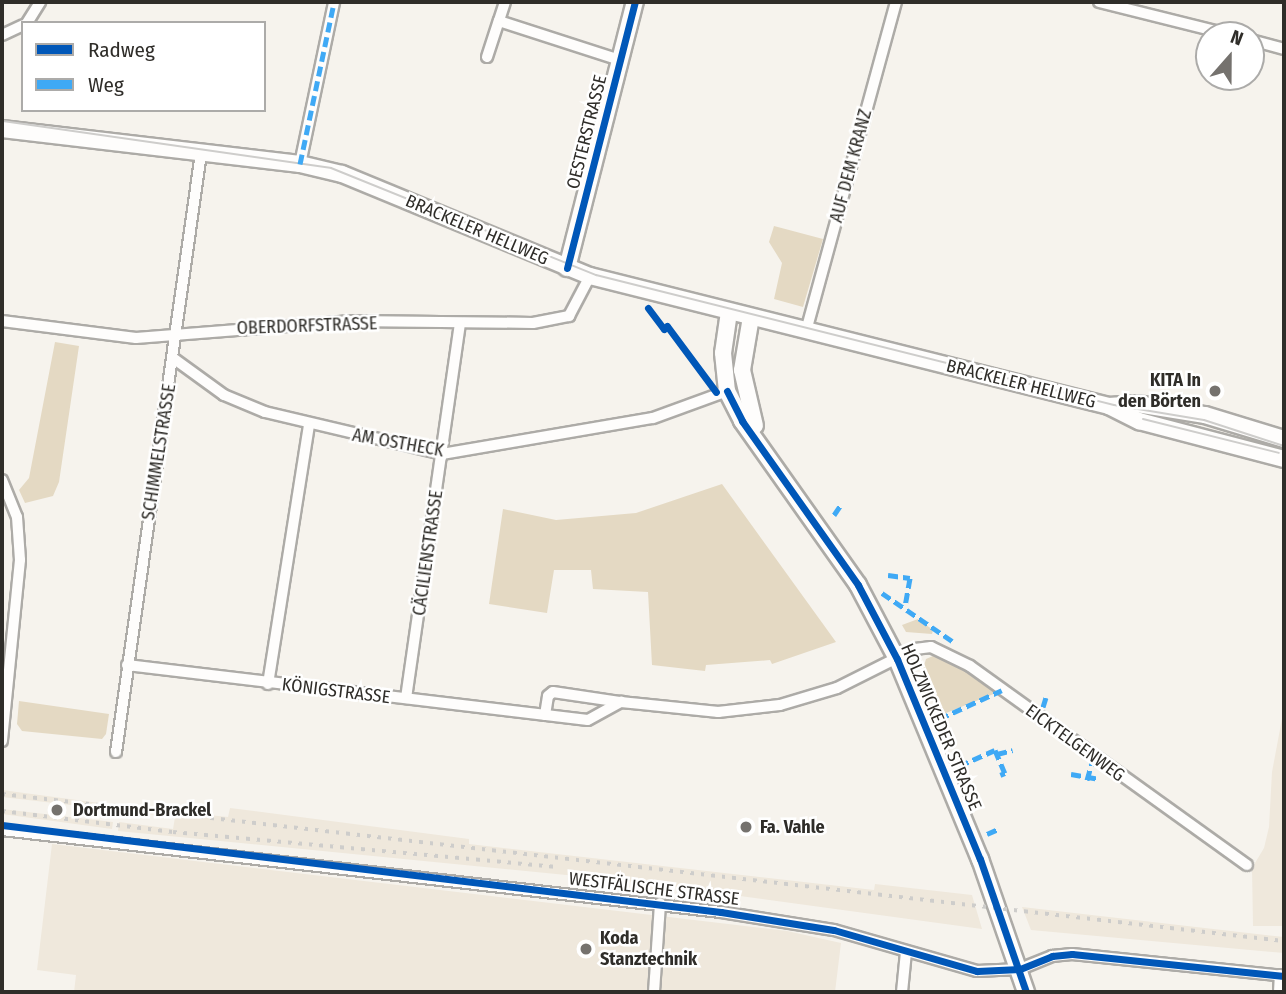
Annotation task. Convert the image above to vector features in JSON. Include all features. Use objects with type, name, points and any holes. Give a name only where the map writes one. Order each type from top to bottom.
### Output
[{"type":"main road","name":"OESTERSTRASSE","points":[[567,268],[635,2]]},
{"type":"main road","name":"BRACKELER HELLWEG","points":[[2,129],[300,164],[355,178],[590,276],[1109,406],[1139,421],[1282,457]]},
{"type":"main road","name":"HOLZWICKEDER STRASSE","points":[[729,312],[723,353],[722,391],[858,584],[897,659],[1020,969],[1026,992]]},
{"type":"main road","name":"HOLZWICKEDER STRASSE","points":[[751,317],[743,389],[769,457]]},
{"type":"main road","name":"BRACKELER HELLWEG","points":[[1109,406],[1137,404],[1205,415],[1284,439]]},
{"type":"street","points":[[27,21],[40,2]]},
{"type":"street","points":[[300,164],[334,2]]},
{"type":"street","points":[[487,57],[505,2]]},
{"type":"street","name":"AUF DEM KRANZ","points":[[806,331],[896,2]]},
{"type":"street","points":[[1100,2],[1195,26]]},
{"type":"street","points":[[499,20],[620,60]]},
{"type":"street","points":[[2,35],[21,26]]},
{"type":"street","points":[[1265,44],[1284,49]]},
{"type":"street","name":"SCHIMMELSTRASSE","points":[[116,751],[201,153]]},
{"type":"street","name":"OBERDORFSTRASSE","points":[[2,321],[136,338],[351,321],[533,323],[569,316],[590,276]]},
{"type":"street","name":"CÄCILIENSTRASSE","points":[[406,698],[460,324]]},
{"type":"street","name":"AM OSTHECK","points":[[173,358],[224,395],[309,425],[442,454],[653,418],[722,391]]},
{"type":"street","points":[[268,684],[309,425]]},
{"type":"street","points":[[2,481],[17,517],[20,560],[2,741]]},
{"type":"street","name":"EICKTELGENWEG","points":[[897,659],[915,649],[931,647],[956,656],[1247,865]]},
{"type":"street","points":[[545,715],[548,696],[553,692],[708,712],[749,710],[807,698],[897,659]]},
{"type":"street","name":"KÖNIGSTRASSE","points":[[127,666],[588,720],[621,702]]},
{"type":"street","name":"WESTFÄLISCHE STRASSE","points":[[7,829],[660,903],[834,930],[960,969],[994,973],[1020,969],[1052,956],[1072,954],[1282,976]]},
{"type":"street","points":[[654,992],[660,903]]},
{"type":"street","points":[[902,992],[906,952]]},
{"type":"street","points":[[1279,992],[1282,976]]},
{"type":"shaded area","points":[[774,226],[823,239],[803,307],[774,299],[782,263],[769,242]]},
{"type":"shaded area","points":[[55,342],[79,346],[59,482],[53,496],[25,503],[19,490],[29,478]]},
{"type":"shaded area","points":[[722,484],[836,642],[772,664],[770,660],[706,665],[705,671],[652,665],[648,592],[593,589],[591,570],[554,570],[547,613],[489,604],[503,509],[556,520],[636,513]]},
{"type":"shaded area","points":[[918,619],[933,630],[932,634],[906,632],[902,625]]},
{"type":"shaded area","points":[[933,656],[950,660],[996,693],[941,715],[923,669],[926,659]]},
{"type":"shaded area","points":[[19,701],[109,714],[106,734],[102,739],[22,731],[17,724]]},
{"type":"shaded area","points":[[1284,708],[1284,926],[1253,926],[1252,868],[1264,848],[1269,827],[1272,772]]},
{"type":"shaded area","points":[[2,790],[114,805],[114,810],[2,797]]},
{"type":"shaded area","points":[[120,806],[228,817],[230,808],[469,839],[469,844],[874,890],[875,884],[972,895],[982,929],[637,882],[118,831],[119,822],[173,829],[175,817],[120,811]]},
{"type":"shaded area","points":[[2,809],[113,822],[112,829],[2,814]]},
{"type":"shaded area","points":[[52,844],[787,931],[841,943],[835,992],[74,992],[76,975],[37,970]]},
{"type":"shaded area","points":[[1022,907],[1284,937],[1284,953],[1031,930]]},
{"type":"tram line","points":[[2,121],[331,168],[596,275],[1114,405],[1204,420],[1284,446]]},
{"type":"tram line","points":[[1143,419],[1279,453]]},
{"type":"railway","points":[[2,794],[1284,941]]},
{"type":"railway","points":[[2,811],[173,832],[554,867]]},
{"type":"marked path","points":[[300,164],[334,2]]},
{"type":"marked path","points":[[834,515],[842,503]]},
{"type":"marked path","points":[[888,575],[910,578],[905,607]]},
{"type":"marked path","points":[[882,593],[952,641]]},
{"type":"marked path","points":[[939,719],[1002,690]]},
{"type":"marked path","points":[[1043,707],[1046,697]]},
{"type":"marked path","points":[[959,766],[995,750],[1005,773],[1000,775]]},
{"type":"marked path","points":[[997,754],[1013,750]]},
{"type":"marked path","points":[[1087,780],[1094,756]]},
{"type":"marked path","points":[[1071,774],[1100,779]]},
{"type":"marked path","points":[[987,834],[998,829]]},
{"type":"cycle path","points":[[567,268],[635,2]]},
{"type":"cycle path","points":[[648,308],[664,329],[667,326],[716,392]]},
{"type":"cycle path","points":[[727,391],[742,421],[858,585],[897,659],[980,859],[1026,992]]},
{"type":"cycle path","points":[[2,825],[721,912],[834,930],[977,971],[1020,969],[1052,956],[1072,954],[1284,976]]},
{"type":"place","name":"KITA In den Börten","points":[[1215,391]]},
{"type":"place","name":"Dortmund-Brackel","points":[[57,810]]},
{"type":"place","name":"Fa. Vahle","points":[[746,827]]},
{"type":"place","name":"Koda Stanztechnik","points":[[586,949]]}]
